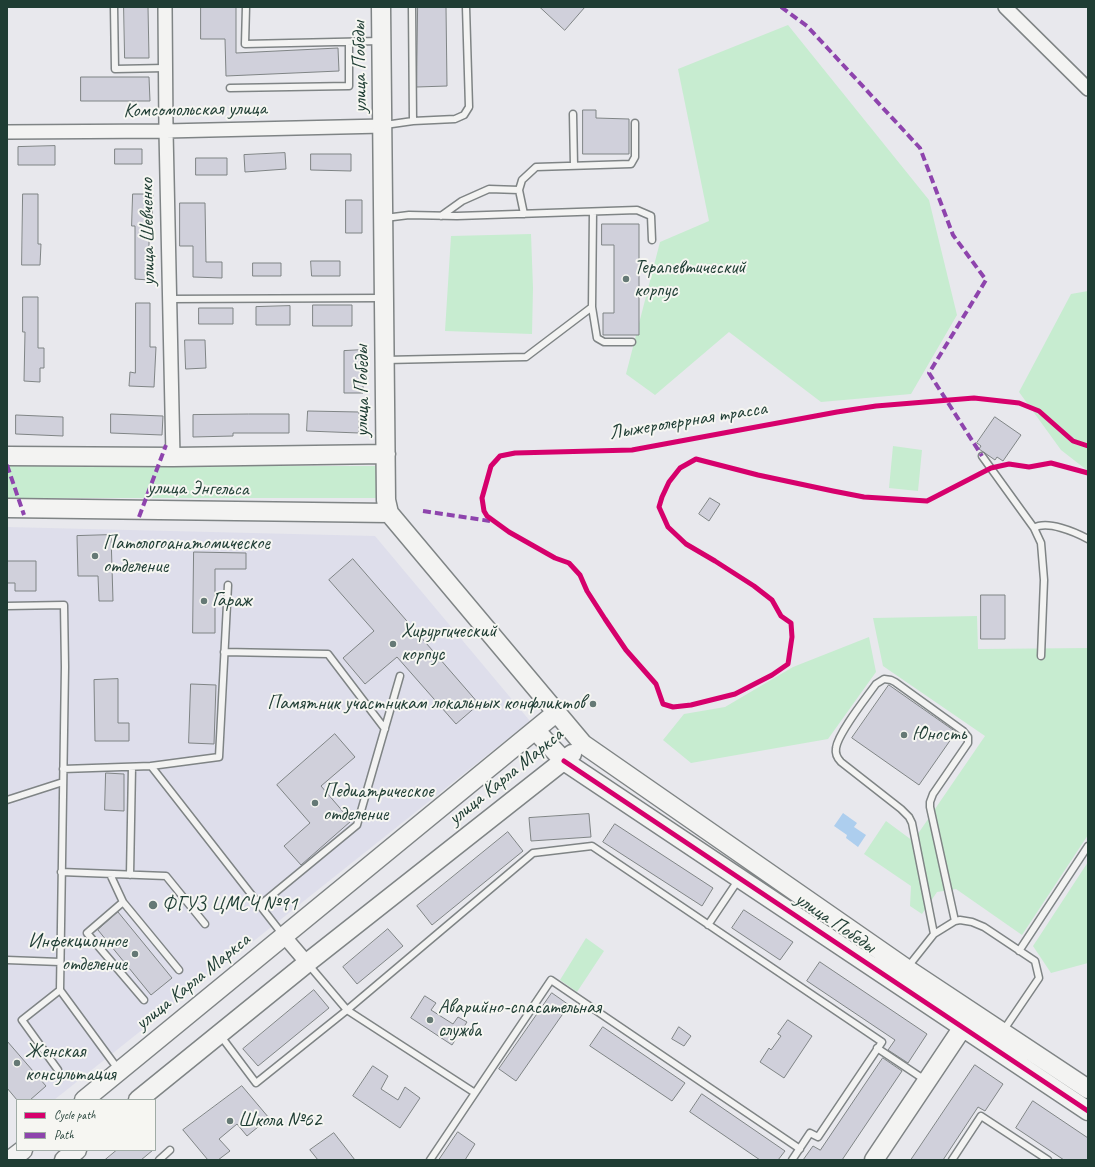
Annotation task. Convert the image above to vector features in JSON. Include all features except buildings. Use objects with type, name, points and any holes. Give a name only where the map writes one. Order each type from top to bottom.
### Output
[{"type":"main road","name":"улица Победы","points":[[381,7],[386,500],[388,513],[583,744],[906,969],[1088,1089]]},
{"type":"main road","name":"улица Энгельса","points":[[7,456],[173,457],[386,454]]},
{"type":"main road","name":"улица Энгельса","points":[[7,508],[388,513]]},
{"type":"main road","points":[[536,731],[557,712]]},
{"type":"main road","name":"улица Победы","points":[[536,731],[564,761],[1088,1111]]},
{"type":"main road","name":"улица Карла Маркса","points":[[85,1099],[536,731]]},
{"type":"main road","name":"улица Карла Маркса","points":[[139,1099],[307,963],[564,761],[583,744]]},
{"type":"main road","points":[[874,1160],[973,1012]]},
{"type":"main road","points":[[64,1160],[76,1151]]},
{"type":"street","name":"улица Шевченко","points":[[165,7],[166,131],[173,457]]},
{"type":"street","points":[[1005,7],[1088,89]]},
{"type":"street","name":"Комсомольская улица","points":[[7,132],[166,131],[383,126]]},
{"type":"street","points":[[284,936],[307,963]]},
{"type":"lane","points":[[114,7],[115,69],[165,68]]},
{"type":"lane","points":[[246,7],[245,44],[381,41]]},
{"type":"lane","points":[[412,7],[412,121]]},
{"type":"lane","points":[[383,126],[412,121],[455,119],[464,115],[469,107],[466,7]]},
{"type":"lane","points":[[230,88],[349,86],[349,42]]},
{"type":"lane","points":[[573,114],[574,166]]},
{"type":"lane","points":[[524,214],[519,190],[522,180],[536,167],[632,164],[635,157],[635,123]]},
{"type":"lane","points":[[441,216],[462,201],[489,189],[519,190]]},
{"type":"lane","points":[[384,218],[409,215],[441,216],[637,210],[651,216],[652,240]]},
{"type":"lane","points":[[593,212],[592,307],[597,338],[604,342],[632,342]]},
{"type":"lane","points":[[169,299],[384,298]]},
{"type":"lane","points":[[385,360],[526,357],[592,307]]},
{"type":"lane","points":[[982,456],[1034,528],[1041,543],[1044,580],[1041,656]]},
{"type":"lane","points":[[1034,528],[1038,526],[1059,527],[1088,539]]},
{"type":"lane","points":[[63,769],[152,766],[219,757],[228,585]]},
{"type":"lane","points":[[7,606],[64,605],[65,667],[60,990],[119,1071]]},
{"type":"lane","points":[[224,652],[328,654],[385,729]]},
{"type":"lane","points":[[260,905],[357,824],[400,676]]},
{"type":"lane","points":[[934,934],[910,817],[841,762],[836,755],[835,750],[839,736],[876,684],[884,679],[895,682],[963,731],[968,737],[968,743],[933,794],[930,802],[955,921]]},
{"type":"lane","points":[[152,766],[284,936]]},
{"type":"lane","points":[[130,875],[132,767]]},
{"type":"lane","points":[[7,800],[63,782]]},
{"type":"lane","points":[[219,1034],[256,1083],[347,1010],[533,853],[592,846],[882,1042],[818,1137],[810,1133],[792,1160]]},
{"type":"lane","points":[[1019,951],[1088,846]]},
{"type":"lane","points":[[61,872],[166,876],[205,924]]},
{"type":"lane","points":[[110,874],[123,902],[179,970]]},
{"type":"lane","points":[[708,925],[740,878]]},
{"type":"lane","points":[[123,902],[88,933],[144,1000]]},
{"type":"lane","points":[[906,969],[934,934],[955,921],[972,922],[984,927],[1034,961],[1039,978],[1002,1033]]},
{"type":"lane","points":[[7,960],[60,962]]},
{"type":"lane","points":[[307,963],[347,1010],[475,1093]]},
{"type":"lane","points":[[430,1160],[551,980],[800,1148]]},
{"type":"lane","points":[[58,1070],[22,1020],[60,990]]},
{"type":"lane","points":[[877,1048],[927,1081]]},
{"type":"lane","points":[[952,1160],[981,1116],[1048,1160]]},
{"type":"lane","points":[[159,1160],[170,1150]]},
{"type":"shaded area","name":"ФГУЗ ЦМСЧ №91","points":[[7,527],[375,536],[530,721],[55,1099],[16,1099],[7,1088]]},
{"type":"green space","points":[[788,25],[929,200],[957,315],[911,394],[821,402],[729,332],[655,395],[626,374],[660,242],[709,221],[678,69]]},
{"type":"green space","points":[[531,234],[533,288],[532,334],[445,331],[451,236]]},
{"type":"green space","points":[[1088,291],[1088,471],[1061,450],[1019,392],[1071,294]]},
{"type":"green space","points":[[893,446],[922,450],[918,491],[889,488]]},
{"type":"green space","points":[[7,466],[377,466],[377,498],[7,498]]},
{"type":"green space","points":[[977,616],[978,649],[1088,648],[1088,835],[1022,935],[956,889],[937,892],[922,914],[910,906],[911,886],[864,854],[886,821],[913,841],[985,736],[883,666],[873,618]]},
{"type":"green space","points":[[869,637],[876,672],[828,739],[691,763],[663,740],[684,714],[725,707],[793,667]]},
{"type":"green space","points":[[1088,862],[1088,963],[1051,973],[1033,946]]},
{"type":"green space","points":[[586,938],[604,951],[577,992],[560,980]]},
{"type":"water","points":[[843,813],[857,823],[854,827],[866,835],[858,847],[846,838],[847,835],[834,826]]},
{"type":"marked path","points":[[781,7],[807,26],[920,148],[953,235],[986,280],[929,373],[982,456]]},
{"type":"marked path","points":[[139,517],[166,445]]},
{"type":"marked path","points":[[7,465],[24,515]]},
{"type":"marked path","points":[[423,511],[490,521]]},
{"type":"cycle path","name":"Лыжеролеррная трасса","points":[[1088,446],[1073,441],[1039,411],[1019,403],[974,398],[876,406],[632,450],[515,453],[500,456],[491,466],[482,498],[484,511],[487,516],[509,532],[555,558],[569,563],[580,575],[587,591],[626,650],[656,684],[663,704],[673,707],[691,705],[735,694],[772,675],[788,664],[792,637],[791,623],[781,616],[772,600],[754,586],[686,544],[668,527],[659,507],[669,482],[680,468],[696,459],[758,475],[864,497],[927,501],[991,468],[1009,464],[1029,467],[1051,463],[1088,473]]},
{"type":"cycle path","points":[[564,761],[1088,1111]]},
{"type":"place","name":"Терапевтический корпус","points":[[626,279]]},
{"type":"place","name":"Патологоанатомическое отделение","points":[[95,556]]},
{"type":"place","name":"Гараж","points":[[204,601]]},
{"type":"place","name":"Хирургический корпус","points":[[393,644]]},
{"type":"place","name":"Памятник участникам локальных конфликтов","points":[[593,704]]},
{"type":"place","name":"Юность","points":[[904,735]]},
{"type":"place","name":"Педиатрическое отделение","points":[[315,803]]},
{"type":"place","name":"ФГУЗ ЦМСЧ №91","points":[[153,905]]},
{"type":"place","name":"Инфекционное отделение","points":[[135,954]]},
{"type":"place","name":"Аварийно-спасательная служба","points":[[430,1020]]},
{"type":"place","name":"Женская консультация","points":[[17,1063]]},
{"type":"place","name":"Школа №62","points":[[230,1121]]}]
